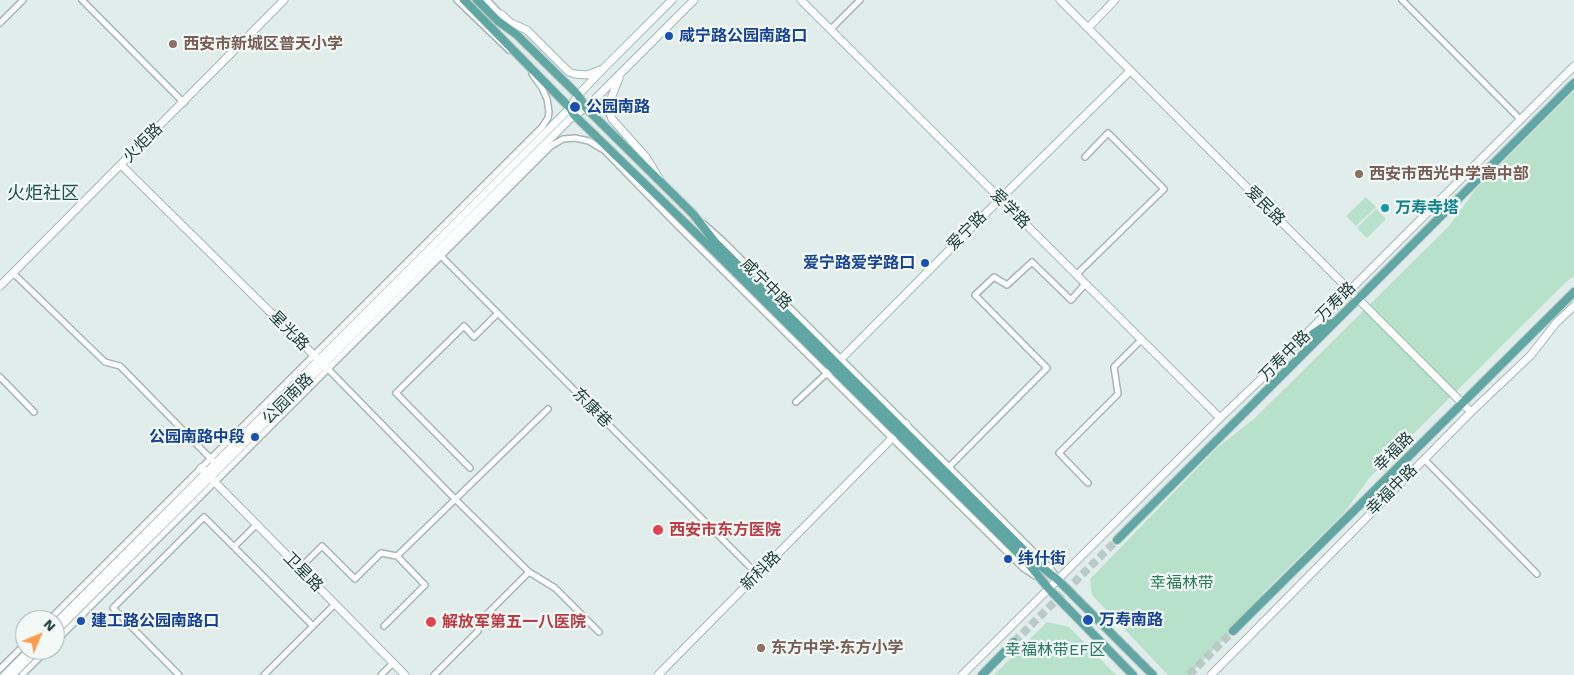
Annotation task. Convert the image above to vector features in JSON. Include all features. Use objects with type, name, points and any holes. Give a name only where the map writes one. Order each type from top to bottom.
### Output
[{"type":"main road","name":"火炬路","points":[[0,286],[284,0]]},
{"type":"main road","name":"咸宁中路","points":[[464,0],[596,137],[834,365]]},
{"type":"main road","name":"咸宁中路","points":[[477,0],[498,21],[516,34],[578,95],[586,108],[693,214],[715,242],[1027,562],[1048,589],[1133,675]]},
{"type":"main road","name":"公园南路","points":[[65,622],[208,475],[572,111],[578,95],[672,0]]},
{"type":"main road","name":"公园南路","points":[[572,111],[586,108],[694,0]]},
{"type":"main road","name":"爱学路","points":[[801,0],[1220,418]]},
{"type":"main road","name":"爱民路","points":[[1060,0],[1471,412]]},
{"type":"main road","points":[[1088,28],[1115,0]]},
{"type":"main road","points":[[501,14],[511,23],[527,30],[569,72],[581,75],[592,74],[604,67]]},
{"type":"main road","name":"万寿中路","points":[[1058,580],[1220,418],[1259,382],[1574,66]]},
{"type":"main road","points":[[624,69],[611,97],[609,106],[610,116],[616,125],[646,156],[662,183]]},
{"type":"main road","name":"爱宁路","points":[[834,365],[1130,71]]},
{"type":"main road","name":"万寿路","points":[[1117,540],[1574,83]]},
{"type":"main road","name":"星光路","points":[[121,165],[321,362]]},
{"type":"main road","name":"幸福路","points":[[1233,631],[1574,292]]},
{"type":"main road","name":"幸福中路","points":[[1211,675],[1471,412],[1531,355],[1556,323],[1574,306]]},
{"type":"main road","points":[[1296,345],[1344,314]]},
{"type":"main road","name":"公园南路","points":[[65,614],[208,475],[213,461],[321,362]]},
{"type":"main road","name":"咸宁中路","points":[[900,431],[1038,564],[1058,580],[1153,675]]},
{"type":"main road","name":"新科路","points":[[658,675],[900,431]]},
{"type":"main road","name":"卫星路","points":[[208,475],[405,675]]},
{"type":"main road","points":[[962,675],[1058,580]]},
{"type":"main road","points":[[982,675],[1014,642]]},
{"type":"main road","points":[[5,675],[20,660]]},
{"type":"main road","points":[[12,675],[27,660]]},
{"type":"street","points":[[0,23],[23,0]]},
{"type":"street","points":[[82,0],[184,102]]},
{"type":"street","points":[[321,362],[434,249],[545,123],[549,112],[547,99],[542,88],[525,64],[500,43],[457,0]]},
{"type":"street","points":[[487,0],[501,14],[516,34]]},
{"type":"street","points":[[831,30],[860,0]]},
{"type":"street","points":[[1402,0],[1521,120]]},
{"type":"street","points":[[1076,275],[1164,189],[1108,133],[1085,156]]},
{"type":"street","points":[[596,137],[602,149]]},
{"type":"street","points":[[434,249],[557,142],[562,139],[575,138],[589,141],[602,149],[834,365],[900,431],[949,467],[1050,568],[1058,580]]},
{"type":"street","name":"东康巷","points":[[434,249],[757,574]]},
{"type":"street","points":[[949,467],[1047,368],[975,295],[994,277],[1007,285],[1032,262],[1071,300],[1086,284]]},
{"type":"street","points":[[12,273],[104,362],[120,366],[213,461]]},
{"type":"street","points":[[470,468],[396,393],[464,326],[474,337],[498,314]]},
{"type":"street","points":[[1088,483],[1059,453],[1118,394],[1114,367],[1141,340]]},
{"type":"street","name":"星光路","points":[[321,362],[529,572],[556,588],[599,632]]},
{"type":"street","points":[[796,402],[834,365]]},
{"type":"street","points":[[0,378],[34,412]]},
{"type":"street","points":[[397,556],[548,410]]},
{"type":"street","points":[[1424,459],[1536,574]]},
{"type":"street","points":[[60,610],[208,475]]},
{"type":"street","points":[[65,631],[208,475]]},
{"type":"street","points":[[179,675],[113,608],[204,517],[313,626]]},
{"type":"street","points":[[234,547],[256,525]]},
{"type":"street","points":[[300,568],[322,546],[354,579],[381,553],[397,556],[426,585],[384,626]]},
{"type":"street","points":[[434,675],[478,631],[478,623],[529,572]]},
{"type":"street","points":[[264,675],[335,604]]},
{"type":"street","points":[[0,669],[15,654]]},
{"type":"street","points":[[22,675],[37,660]]},
{"type":"street","points":[[381,675],[393,663]]},
{"type":"green space","name":"幸福林带","points":[[1574,91],[1574,276],[1370,477],[1344,513],[1263,593],[1263,600],[1189,675],[1168,675],[1092,595],[1090,579],[1217,448],[1255,418],[1449,226],[1475,190]]},
{"type":"green space","points":[[1366,197],[1376,207],[1356,226],[1346,216]]},
{"type":"green space","points":[[1376,209],[1386,219],[1367,238],[1357,228]]},
{"type":"green space","name":"幸福林带EF区","points":[[1047,622],[1069,627],[1116,675],[994,675]]},
{"type":"tunnel","points":[[1014,642],[1117,540]]},
{"type":"tunnel","points":[[1189,675],[1233,631]]},
{"type":"place","name":"咸宁路公园南路口","points":[[669,36]]},
{"type":"place","name":"西安市新城区普天小学","points":[[173,44]]},
{"type":"place","name":"公园南路","points":[[575,107]]},
{"type":"place","name":"西安市西光中学高中部","points":[[1359,174]]},
{"type":"place","name":"万寿寺塔","points":[[1385,208]]},
{"type":"place","name":"爱宁路爱学路口","points":[[925,263]]},
{"type":"place","name":"公园南路中段","points":[[255,437]]},
{"type":"place","name":"西安市东方医院","points":[[658,530]]},
{"type":"place","name":"纬什街","points":[[1008,559]]},
{"type":"place","name":"万寿南路","points":[[1088,620]]},
{"type":"place","name":"建工路公园南路口","points":[[81,621]]},
{"type":"place","name":"解放军第五一八医院","points":[[431,622]]},
{"type":"place","name":"东方中学·东方小学","points":[[761,648]]},
{"type":"district","name":"火炬社区","points":[[43,194]]}]
